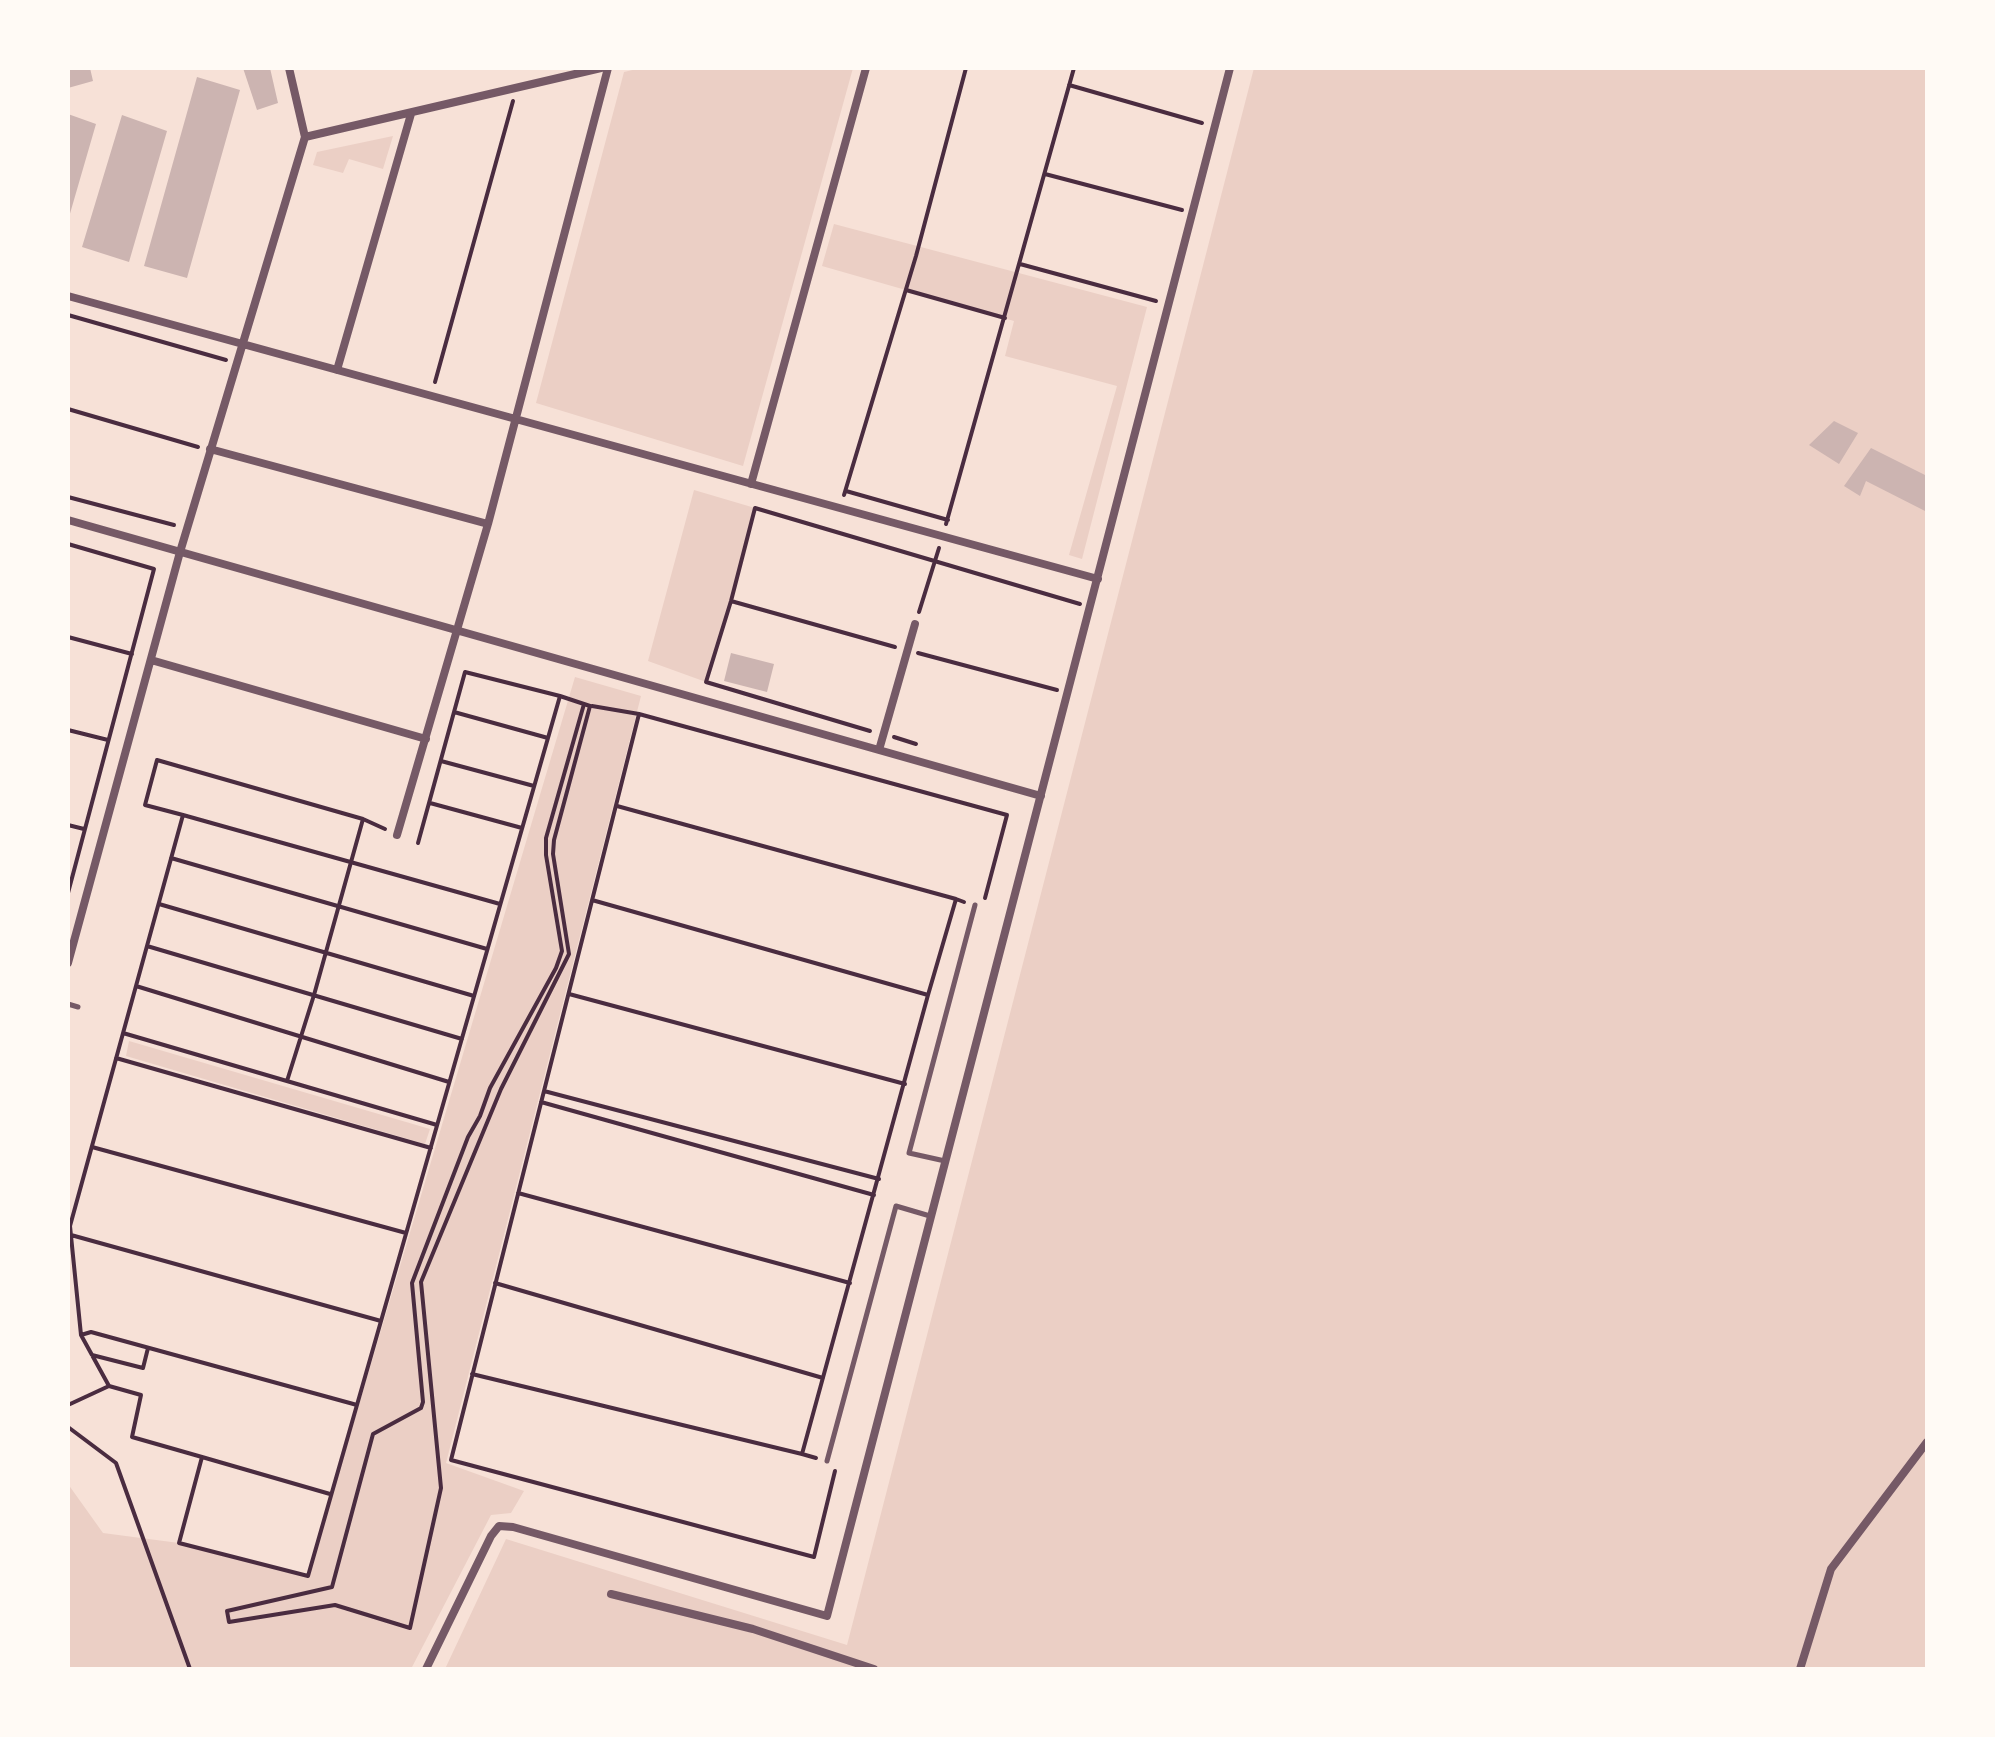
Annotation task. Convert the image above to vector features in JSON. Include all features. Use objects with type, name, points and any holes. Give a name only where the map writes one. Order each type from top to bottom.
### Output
[{"type":"street","points":[[68,963],[71,938],[151,660],[205,448],[305,137],[289,68]]},
{"type":"street","points":[[305,137],[601,68]]},
{"type":"street","points":[[397,835],[488,524],[608,68]]},
{"type":"street","points":[[751,484],[866,68]]},
{"type":"street","points":[[426,1669],[491,1536],[499,1526],[513,1527],[827,1616],[1230,68]]},
{"type":"street","points":[[337,370],[411,114]]},
{"type":"street","points":[[68,296],[1098,579]]},
{"type":"street","points":[[205,448],[488,524]]},
{"type":"street","points":[[68,520],[1041,796]]},
{"type":"street","points":[[879,750],[915,624]]},
{"type":"street","points":[[151,660],[426,739]]},
{"type":"street","points":[[1800,1669],[1831,1569],[1927,1442]]},
{"type":"street","points":[[611,1594],[753,1629],[874,1669]]},
{"type":"lane","points":[[946,1162],[909,1153],[975,905]]},
{"type":"lane","points":[[68,1004],[78,1007]]},
{"type":"lane","points":[[827,1461],[896,1206],[931,1217]]},
{"type":"path","points":[[841,509],[906,290],[966,68]]},
{"type":"path","points":[[915,624],[948,520],[1074,68]]},
{"type":"path","points":[[1069,85],[1205,124]]},
{"type":"path","points":[[432,396],[517,88]]},
{"type":"path","points":[[1045,174],[1182,210]]},
{"type":"path","points":[[1020,264],[1158,302]]},
{"type":"path","points":[[906,290],[1005,318]]},
{"type":"path","points":[[68,315],[226,360]]},
{"type":"path","points":[[68,409],[205,448]]},
{"type":"path","points":[[845,491],[948,520]]},
{"type":"path","points":[[68,497],[177,526]]},
{"type":"path","points":[[706,682],[755,508],[1080,604]]},
{"type":"path","points":[[68,544],[154,569],[68,893]]},
{"type":"path","points":[[68,637],[132,654]]},
{"type":"path","points":[[418,843],[465,672],[590,706],[639,714],[1007,815],[984,902],[975,905],[617,806]]},
{"type":"path","points":[[202,1457],[179,1543],[308,1576],[560,696]]},
{"type":"path","points":[[584,704],[546,838],[562,951],[556,968],[490,1088],[412,1283],[423,1402],[421,1408],[373,1434],[332,1587],[227,1611],[229,1622],[335,1605],[410,1628],[441,1488],[421,1282],[501,1089],[569,954],[553,854],[554,840],[590,706]]},
{"type":"path","points":[[454,712],[548,738]]},
{"type":"path","points":[[472,1374],[837,1463],[814,1557],[451,1460],[472,1374],[495,1283],[569,994],[592,900],[617,806],[639,714]]},
{"type":"path","points":[[68,730],[108,740]]},
{"type":"path","points":[[397,835],[363,819],[157,760],[145,805],[500,904]]},
{"type":"path","points":[[441,761],[534,786]]},
{"type":"path","points":[[430,803],[522,828]]},
{"type":"path","points":[[109,1386],[81,1335],[70,1226],[183,815]]},
{"type":"path","points":[[287,1081],[363,819]]},
{"type":"path","points":[[68,825],[84,829]]},
{"type":"path","points":[[171,858],[487,949]]},
{"type":"path","points":[[802,1454],[956,899]]},
{"type":"path","points":[[592,900],[928,995]]},
{"type":"path","points":[[159,904],[474,996]]},
{"type":"path","points":[[147,946],[462,1039]]},
{"type":"path","points":[[136,986],[449,1082]]},
{"type":"path","points":[[569,994],[905,1084]]},
{"type":"path","points":[[123,1033],[437,1125]]},
{"type":"path","points":[[116,1058],[431,1148]]},
{"type":"path","points":[[544,1091],[879,1179]]},
{"type":"path","points":[[541,1102],[874,1195]]},
{"type":"path","points":[[92,1147],[406,1233]]},
{"type":"path","points":[[518,1193],[850,1283]]},
{"type":"path","points":[[71,1235],[381,1321]]},
{"type":"path","points":[[495,1283],[823,1378]]},
{"type":"path","points":[[81,1335],[91,1332],[357,1405]]},
{"type":"path","points":[[92,1355],[143,1368],[148,1348]]},
{"type":"path","points":[[68,1405],[109,1386],[141,1395],[132,1437],[331,1495]]},
{"type":"path","points":[[68,1427],[116,1463],[190,1669]]},
{"type":"shaded area","points":[[641,68],[853,68],[743,466],[536,403],[624,72]]},
{"type":"shaded area","points":[[1254,68],[1927,68],[1927,1669],[445,1669],[506,1539],[847,1645]]},
{"type":"shaded area","points":[[393,136],[383,169],[349,159],[343,173],[313,165],[317,152]]},
{"type":"shaded area","points":[[834,224],[1147,307],[1082,559],[1069,555],[1117,386],[1005,356],[1014,321],[822,266]]},
{"type":"shaded area","points":[[694,490],[755,508],[706,682],[648,661]]},
{"type":"shaded area","points":[[575,677],[641,696],[446,1463],[524,1491],[511,1513],[491,1515],[411,1669],[68,1669],[68,1484],[103,1533],[179,1543],[308,1576]]},
{"type":"shaded area","points":[[129,1041],[430,1129],[425,1144],[126,1056]]},
{"type":"building","points":[[68,68],[90,68],[93,81],[68,88]]},
{"type":"building","points":[[243,68],[270,68],[278,103],[257,110]]},
{"type":"building","points":[[197,77],[240,90],[187,278],[144,266]]},
{"type":"building","points":[[68,114],[96,124],[69,217],[68,217]]},
{"type":"building","points":[[122,115],[167,131],[129,262],[82,247]]},
{"type":"building","points":[[1834,421],[1858,433],[1839,464],[1809,445]]},
{"type":"building","points":[[1871,448],[1927,476],[1927,512],[1866,481],[1860,496],[1844,486]]},
{"type":"building","points":[[731,653],[774,664],[767,692],[724,681]]}]
